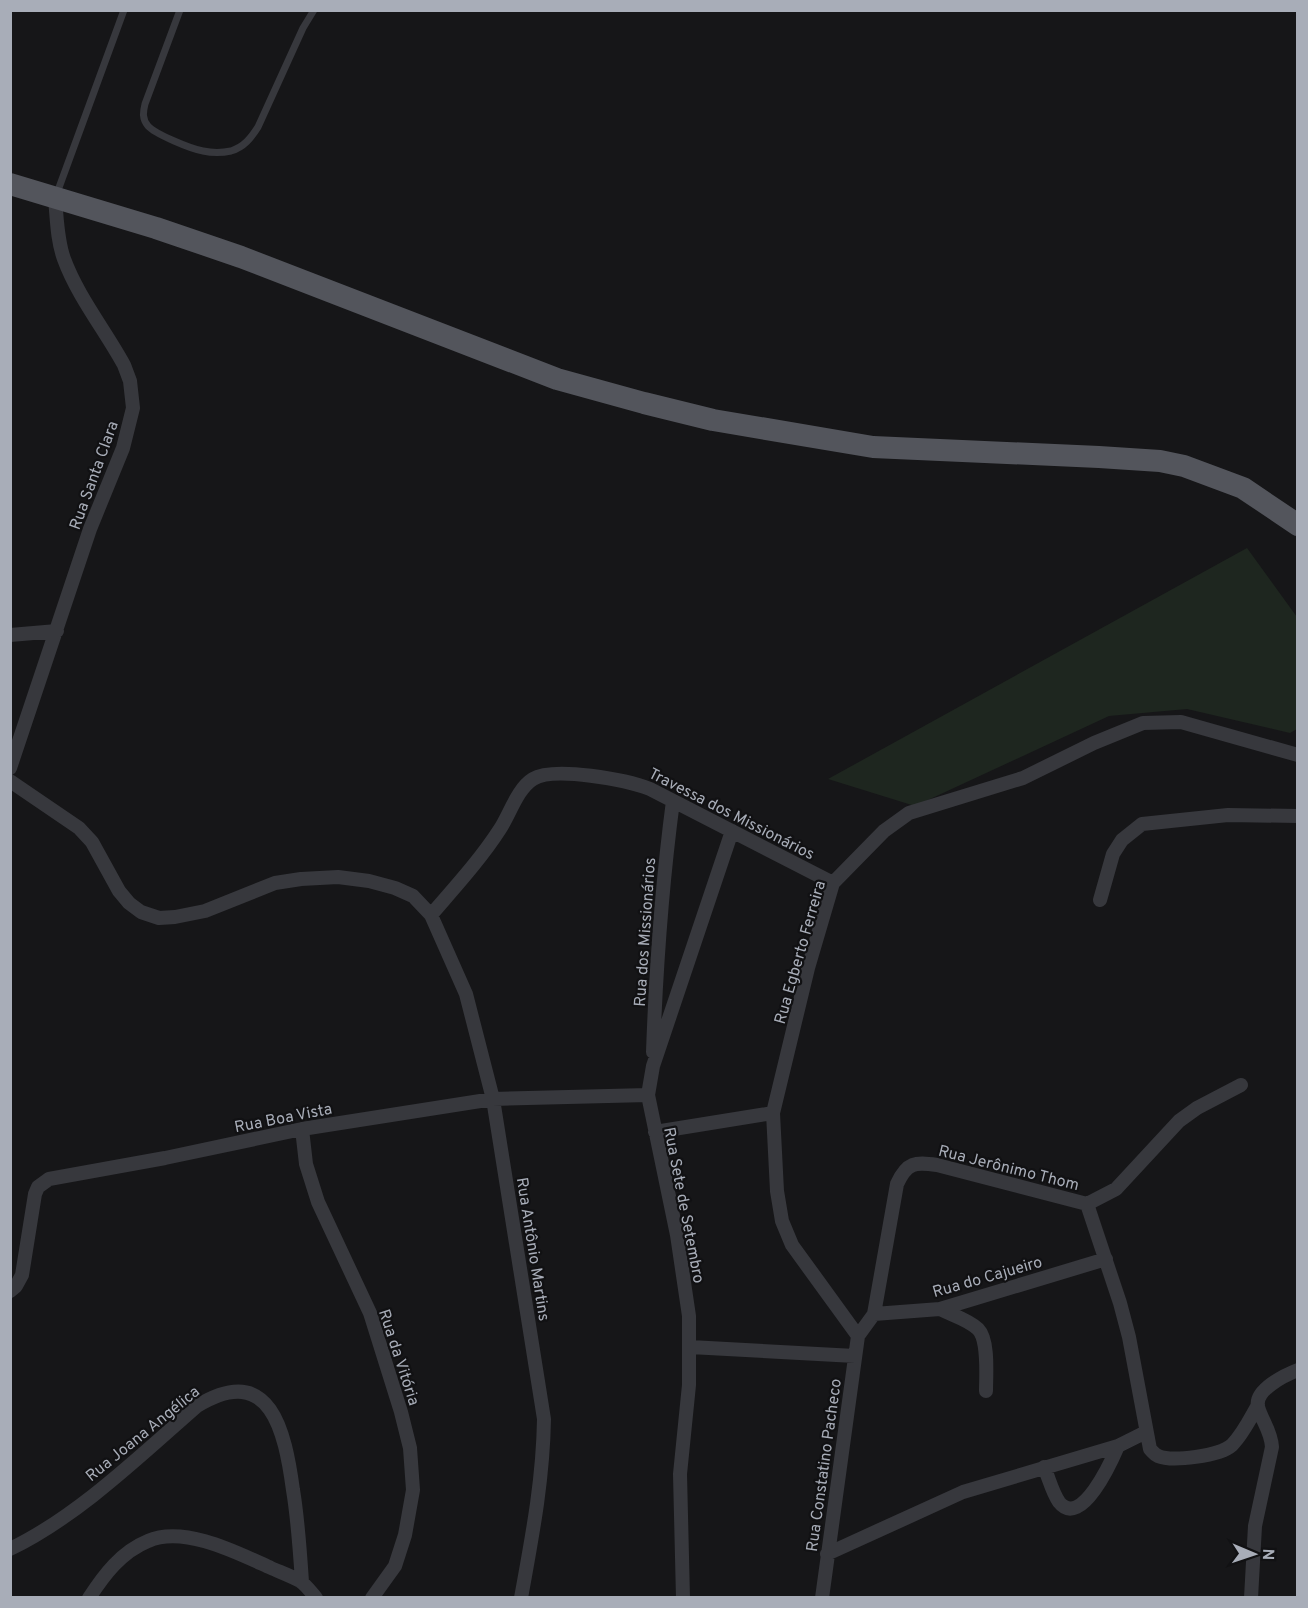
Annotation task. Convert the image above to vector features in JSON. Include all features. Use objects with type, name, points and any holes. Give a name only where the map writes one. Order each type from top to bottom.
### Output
[{"type":"main road","points":[[10,184],[167,231],[241,257],[557,379],[644,403],[713,420],[873,447],[1160,461],[1184,466],[1244,488],[1298,525]]},
{"type":"street","name":"Rua Santa Clara","points":[[10,768],[90,530],[123,448],[133,408],[130,381],[124,365],[71,275],[63,257],[55,199]]},
{"type":"street","points":[[10,635],[57,631]]},
{"type":"street","name":"Rua Egberto Ferreira","points":[[858,1336],[792,1245],[782,1221],[777,1191],[773,1113],[808,968],[833,883],[884,831],[909,813],[1023,778],[1094,743],[1143,723],[1182,722],[1298,755]]},
{"type":"street","name":"Travessa dos Missionários","points":[[431,915],[470,871],[500,829],[522,790],[531,780],[545,775],[562,774],[631,782],[833,883]]},
{"type":"street","points":[[10,781],[79,828],[92,842],[119,891],[129,903],[141,912],[159,918],[205,911],[275,883],[338,877],[369,881],[395,888],[413,896],[431,915]]},
{"type":"street","name":"Rua dos Missionários","points":[[653,1066],[655,988],[673,801]]},
{"type":"street","points":[[1100,900],[1113,854],[1122,840],[1142,824],[1228,816],[1298,816]]},
{"type":"street","name":"Rua Sete de Setembro","points":[[683,1598],[680,1474],[689,1385],[689,1316],[677,1235],[648,1095],[653,1066],[732,831]]},
{"type":"street","name":"Rua Antônio Martins","points":[[431,915],[466,994],[493,1100],[544,1419],[543,1461],[521,1598]]},
{"type":"street","points":[[1241,1085],[1197,1108],[1179,1121],[1116,1189],[1087,1203],[1129,1337],[1150,1449],[1157,1456],[1211,1455],[1230,1447],[1242,1434],[1258,1405],[1259,1397],[1265,1390],[1298,1370]]},
{"type":"street","name":"Rua Boa Vista","points":[[10,1291],[22,1275],[35,1194],[42,1183],[50,1179],[302,1129],[493,1100],[648,1095]]},
{"type":"street","points":[[655,1132],[773,1113]]},
{"type":"street","name":"Rua da Vitória","points":[[302,1129],[306,1164],[318,1202],[370,1313],[410,1448],[413,1490],[405,1535],[395,1566],[372,1598]]},
{"type":"street","name":"Rua Jerônimo Thom","points":[[874,1314],[897,1184],[907,1169],[919,1163],[937,1165],[1087,1203]]},
{"type":"street","name":"Rua do Cajueiro","points":[[874,1314],[940,1309],[1106,1258]]},
{"type":"street","points":[[940,1309],[971,1324],[982,1335],[985,1343],[986,1391]]},
{"type":"street","points":[[858,1336],[874,1314]]},
{"type":"street","name":"Rua Constatino Pacheco","points":[[822,1598],[858,1336]]},
{"type":"street","points":[[690,1347],[855,1356]]},
{"type":"street","name":"Rua Joana Angélica","points":[[10,1549],[75,1509],[197,1407],[215,1395],[241,1392],[254,1395],[265,1403],[275,1416],[283,1433],[297,1517],[302,1582]]},
{"type":"street","points":[[1251,1598],[1255,1526],[1272,1447],[1271,1436],[1258,1405]]},
{"type":"street","points":[[827,1554],[963,1492],[1118,1446],[1146,1432]]},
{"type":"street","points":[[1044,1467],[1059,1501],[1065,1506],[1075,1508],[1082,1505],[1102,1480],[1118,1446]]},
{"type":"street","points":[[89,1598],[106,1573],[122,1557],[149,1540],[164,1536],[208,1542],[232,1550],[302,1582],[316,1598]]},
{"type":"lane","points":[[55,199],[124,10]]},
{"type":"lane","points":[[180,10],[145,104],[143,116],[150,129],[158,133],[202,151],[222,153],[243,146],[258,127],[303,28],[314,10]]},
{"type":"shaded area","points":[[1247,548],[1297,617],[1297,729],[1290,733],[1187,709],[1109,716],[915,806],[828,779]]}]
